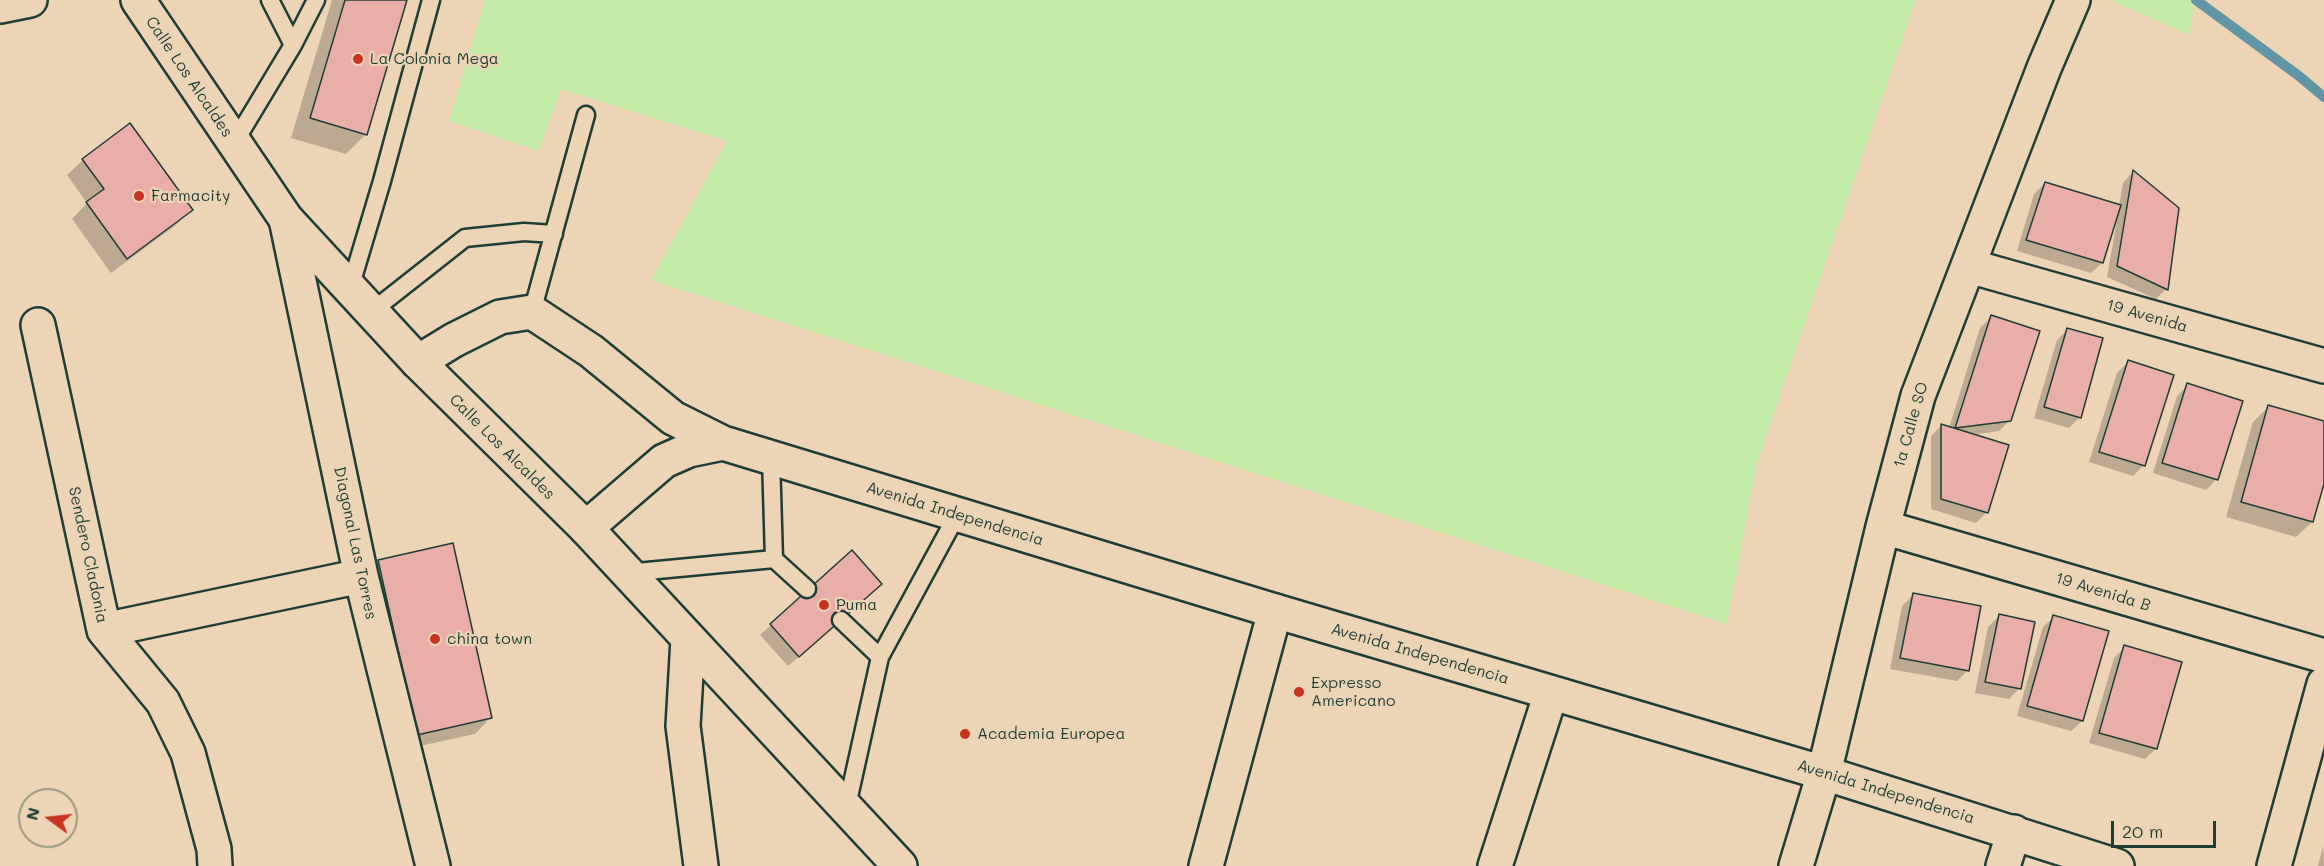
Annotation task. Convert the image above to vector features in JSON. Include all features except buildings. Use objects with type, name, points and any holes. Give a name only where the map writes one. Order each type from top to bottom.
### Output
[{"type":"street","points":[[0,6],[30,0]]},
{"type":"street","name":"Calle Los Alcaldes","points":[[138,0],[286,219],[418,362],[586,528],[847,806],[900,866]]},
{"type":"street","name":"1a Calle SO","points":[[1796,866],[1824,773],[1883,527],[1918,396],[2043,68],[2073,0]]},
{"type":"street","name":"Diagonal Las Torres","points":[[286,219],[361,576],[433,866]]},
{"type":"street","name":"19 Avenida","points":[[1969,266],[2324,366]]},
{"type":"street","points":[[418,362],[454,340],[501,317],[532,312]]},
{"type":"street","name":"Avenida Independencia","points":[[532,312],[591,351],[673,418],[723,443],[1275,611],[1824,773],[2117,866]]},
{"type":"street","name":"Sendero Cladonia","points":[[38,325],[104,630],[163,702],[188,753],[214,849],[215,866]]},
{"type":"street","name":"Avenida Independencia","points":[[586,528],[664,461],[689,450],[723,443]]},
{"type":"street","name":"19 Avenida B","points":[[1883,527],[2324,656]]},
{"type":"street","points":[[104,630],[361,576]]},
{"type":"street","points":[[1206,866],[1275,611]]},
{"type":"street","points":[[688,639],[683,726],[700,866]]},
{"type":"street","points":[[2274,866],[2324,684]]},
{"type":"street","points":[[1495,866],[1551,693]]},
{"type":"street","points":[[2003,866],[2014,832]]},
{"type":"lane","points":[[270,0],[293,45]]},
{"type":"lane","points":[[234,143],[293,45],[316,0]]},
{"type":"lane","points":[[350,288],[382,181],[431,0]]},
{"type":"lane","points":[[532,312],[586,115]]},
{"type":"lane","points":[[371,312],[465,238],[524,232],[554,234]]},
{"type":"lane","points":[[771,458],[774,559],[807,589]]},
{"type":"lane","points":[[847,806],[880,657],[957,515]]},
{"type":"lane","points":[[626,573],[774,559]]},
{"type":"lane","points":[[841,620],[880,657]]},
{"type":"green space","points":[[485,0],[1916,0],[1757,463],[1727,624],[651,280],[727,141],[561,89],[539,151],[449,121]]},
{"type":"green space","points":[[2111,0],[2195,0],[2189,35]]},
{"type":"waterway","points":[[2196,0],[2324,97]]},
{"type":"place","name":"La Colonia Mega","points":[[358,59]]},
{"type":"place","name":"Farmacity","points":[[139,196]]},
{"type":"place","name":"Puma","points":[[824,605]]},
{"type":"place","name":"china town","points":[[435,639]]},
{"type":"place","name":"Expresso Americano","points":[[1299,692]]},
{"type":"place","name":"Academia Europea","points":[[965,734]]}]
